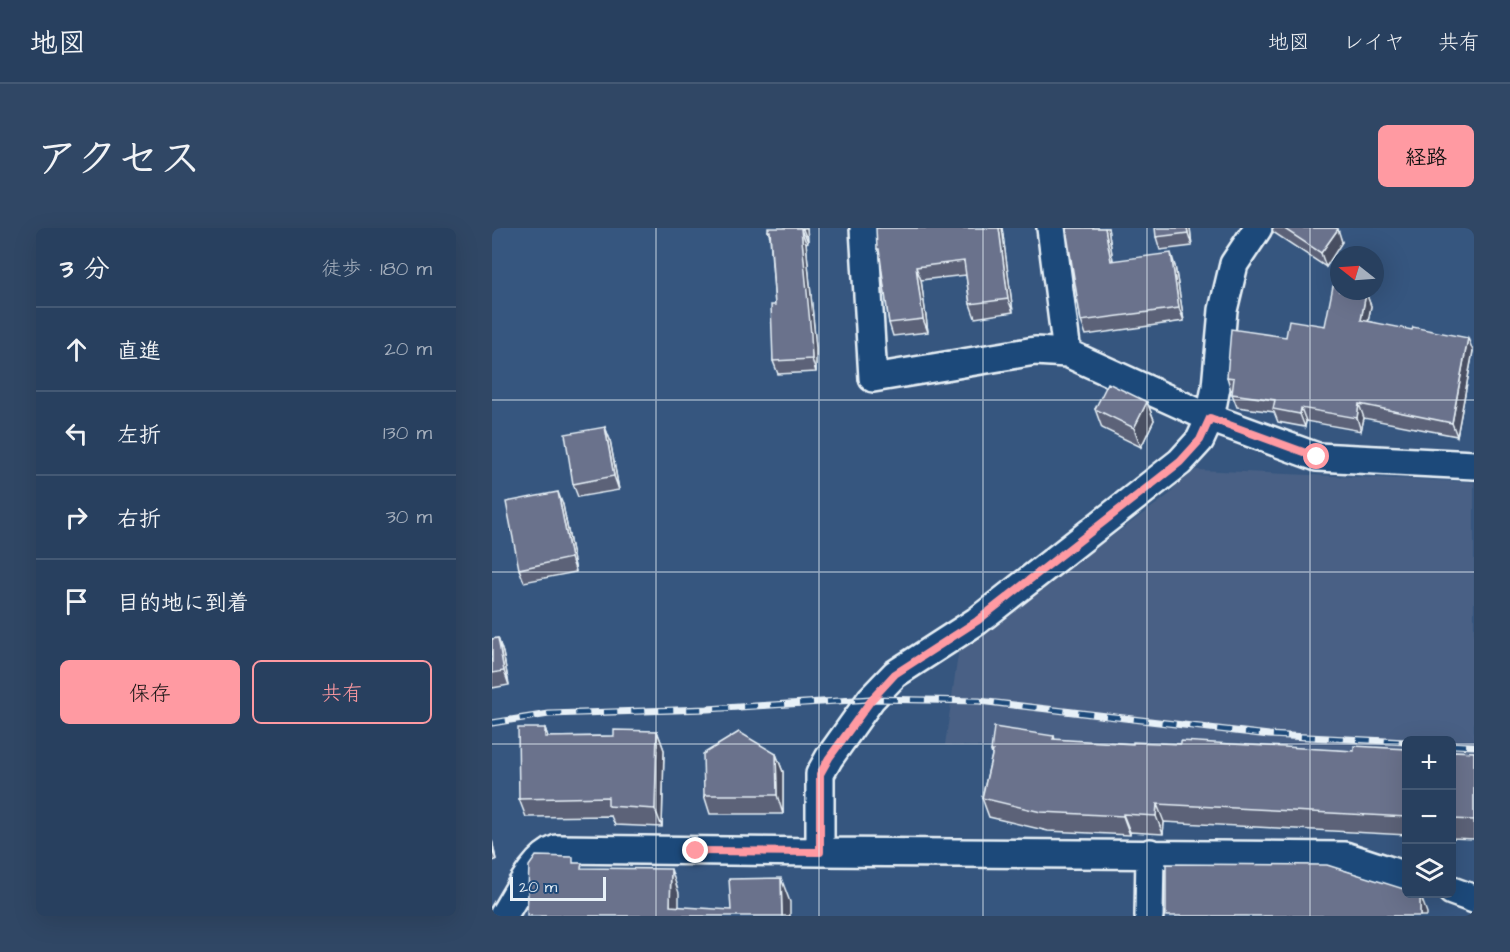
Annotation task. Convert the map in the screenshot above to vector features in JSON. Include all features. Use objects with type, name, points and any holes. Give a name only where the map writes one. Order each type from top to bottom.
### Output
[{"type":"street","points":[[864,228],[873,378],[1035,351],[1068,353],[1210,418],[1317,457],[1474,465]]},
{"type":"street","points":[[1051,228],[1068,353]]},
{"type":"street","points":[[820,852],[820,774],[872,699],[895,674],[977,621],[1180,462],[1200,440],[1210,418],[1216,387],[1223,310],[1234,264],[1258,228]]},
{"type":"street","points":[[503,916],[539,860],[548,852],[557,849],[1345,856],[1402,874]]},
{"type":"street","points":[[1149,916],[1150,853]]},
{"type":"street","points":[[1456,892],[1474,899]]},
{"type":"shaded area","points":[[1196,470],[1474,482],[1474,773],[1456,772],[1456,736],[1402,736],[1402,770],[945,745],[959,648],[1170,494],[1178,483]]},
{"type":"building","points":[[768,228],[803,228],[801,229],[812,359],[773,361],[771,305],[775,305]]},
{"type":"building","points":[[876,228],[999,228],[1008,299],[970,304],[964,261],[916,267],[923,319],[889,323],[879,249],[877,249]]},
{"type":"building","points":[[1066,228],[1105,228],[1111,261],[1171,253],[1179,308],[1081,321]]},
{"type":"building","points":[[1155,228],[1187,228],[1188,233],[1156,237]]},
{"type":"building","points":[[1283,228],[1336,228],[1338,229],[1321,253]]},
{"type":"building","points":[[1330,300],[1365,300],[1361,320],[1468,338],[1452,423],[1359,404],[1357,418],[1301,408],[1300,414],[1273,409],[1275,400],[1232,394],[1234,378],[1227,377],[1231,329],[1286,337],[1289,320],[1325,326]]},
{"type":"building","points":[[1108,383],[1147,402],[1134,428],[1095,409]]},
{"type":"building","points":[[605,427],[614,476],[573,484],[565,434]]},
{"type":"building","points":[[558,492],[571,558],[519,569],[506,502]]},
{"type":"building","points":[[498,638],[504,671],[492,673],[492,639]]},
{"type":"building","points":[[994,727],[1054,736],[1053,739],[1133,744],[1133,742],[1181,744],[1181,741],[1354,751],[1354,746],[1402,749],[1402,817],[1157,804],[1156,816],[1041,812],[982,798],[993,751],[991,751]]},
{"type":"building","points":[[518,728],[545,728],[545,737],[614,736],[614,730],[657,731],[655,809],[608,806],[608,797],[519,799]]},
{"type":"building","points":[[739,732],[776,754],[777,795],[704,795],[703,754]]},
{"type":"building","points":[[1456,751],[1474,752],[1474,820],[1456,819]]},
{"type":"building","points":[[536,856],[573,857],[573,863],[582,863],[581,868],[671,869],[670,906],[731,910],[729,879],[781,878],[782,916],[527,916],[529,866]]},
{"type":"building","points":[[1166,864],[1327,865],[1402,888],[1402,898],[1420,898],[1420,916],[1166,916]]},
{"type":"railway","points":[[492,723],[549,714],[707,709],[871,699],[979,701],[1269,735],[1402,742]]},
{"type":"railway","points":[[1456,745],[1474,746]]},
{"type":"route","points":[[696,851],[820,852],[820,774],[872,699],[895,674],[977,621],[1180,462],[1200,440],[1210,418],[1317,457]]}]
